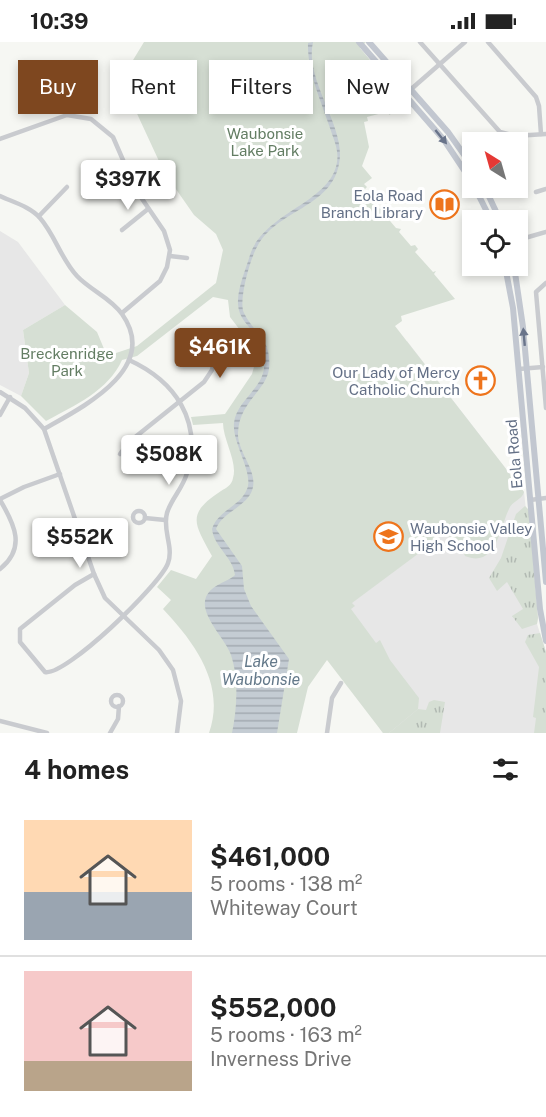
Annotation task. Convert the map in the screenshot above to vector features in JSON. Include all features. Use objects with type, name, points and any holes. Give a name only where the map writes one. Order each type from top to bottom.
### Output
[{"type":"main road","points":[[359,42],[375,60]]},
{"type":"main road","points":[[369,42],[385,60]]},
{"type":"main road","points":[[411,89],[462,152]]},
{"type":"main road","points":[[411,102],[444,140],[462,167]]},
{"type":"main road","name":"Eola Road","points":[[507,276],[513,308],[541,615],[546,640]]},
{"type":"main road","name":"Eola Road","points":[[515,276],[542,498],[546,582]]},
{"type":"street","points":[[420,42],[500,132],[514,136],[544,134],[540,106],[536,97],[488,42]]},
{"type":"street","points":[[411,89],[465,42]]},
{"type":"street","points":[[0,140],[63,116],[77,115],[91,119],[113,137],[135,190],[166,235],[170,256],[160,281],[122,313]]},
{"type":"street","points":[[39,216],[67,187]]},
{"type":"street","points":[[536,192],[546,189]]},
{"type":"street","points":[[0,196],[39,216],[77,277],[122,313],[130,334],[129,360],[111,386],[84,407],[44,429]]},
{"type":"street","points":[[122,230],[148,209]]},
{"type":"street","points":[[528,237],[546,232]]},
{"type":"street","points":[[170,256],[188,258]]},
{"type":"street","points":[[546,283],[536,292],[546,408]]},
{"type":"street","points":[[120,454],[129,442],[211,373],[215,355],[209,345]]},
{"type":"street","points":[[94,574],[75,585],[23,625],[18,634],[20,642],[42,669],[54,673],[122,617],[168,564],[170,551],[165,520],[186,477],[191,457],[191,430],[181,400],[160,377],[129,360]]},
{"type":"street","points":[[519,369],[543,367]]},
{"type":"street","points":[[0,392],[25,408],[44,429],[94,574],[105,598],[122,617],[159,650],[173,670],[182,701],[177,733]]},
{"type":"street","points":[[0,415],[10,397]]},
{"type":"street","points":[[0,569],[11,560],[17,545],[12,523],[0,500],[24,487],[60,474]]},
{"type":"street","points":[[530,500],[542,498]]},
{"type":"street","points":[[145,518],[165,520]]},
{"type":"street","points":[[327,733],[332,698],[341,683]]},
{"type":"street","points":[[110,733],[118,719],[119,706]]},
{"type":"street","points":[[0,721],[47,733]]},
{"type":"shaded area","points":[[0,231],[18,242],[65,305],[23,330],[29,373],[21,396],[0,385]]},
{"type":"shaded area","name":"Waubonsie Valley High School","points":[[407,341],[524,492],[537,624],[546,652],[546,733],[383,733],[248,532]]},
{"type":"green space","points":[[144,42],[366,42],[360,48],[370,60],[325,60],[325,114],[378,114],[367,117],[368,121],[364,122],[369,147],[362,166],[372,178],[364,184],[367,187],[364,190],[380,209],[384,208],[388,213],[385,215],[396,228],[401,229],[399,232],[411,246],[415,245],[418,249],[415,252],[433,272],[436,271],[434,274],[455,299],[401,316],[402,321],[395,326],[524,492],[510,506],[495,544],[484,557],[465,556],[460,545],[456,548],[445,529],[439,534],[438,539],[352,603],[355,606],[351,609],[376,643],[380,640],[390,660],[419,698],[418,709],[389,733],[383,733],[327,660],[308,687],[297,733],[209,733],[213,715],[210,682],[196,651],[163,609],[171,600],[157,587],[171,570],[196,579],[212,556],[198,527],[198,513],[202,506],[228,486],[234,472],[223,423],[193,425],[191,417],[225,414],[252,374],[255,363],[253,347],[230,317],[228,300],[213,297],[137,356],[122,360],[116,371],[100,389],[46,421],[21,396],[29,373],[23,330],[65,305],[97,332],[107,356],[137,346],[216,283],[223,250],[216,234],[194,215],[164,172],[137,114],[197,114],[197,60],[133,60]]},
{"type":"green space","points":[[525,506],[529,510],[538,618],[537,624],[522,629],[512,616],[523,609],[507,582],[497,591],[489,578],[501,558],[516,514]]},
{"type":"green space","points":[[540,633],[546,652],[546,733],[534,733],[536,718],[533,717],[539,667],[525,642],[528,635]]},
{"type":"green space","points":[[434,700],[445,702],[440,733],[389,733],[418,709],[426,710],[429,702]]},
{"type":"water","name":"Lake Waubonsie","points":[[313,42],[312,60],[309,60],[308,43]]},
{"type":"water","name":"Lake Waubonsie","points":[[313,65],[325,103],[325,114],[316,87]]},
{"type":"water","name":"Lake Waubonsie","points":[[325,114],[330,114],[340,150],[339,164],[334,179],[315,200],[266,235],[251,261],[244,290],[244,313],[265,344],[268,351],[269,369],[267,377],[247,405],[239,422],[238,433],[241,448],[253,478],[251,493],[243,503],[219,523],[216,529],[242,566],[244,589],[251,606],[289,659],[277,733],[232,733],[236,694],[234,664],[228,648],[209,619],[205,604],[206,597],[215,586],[235,575],[212,529],[219,517],[244,495],[247,489],[248,475],[236,440],[234,423],[239,408],[259,382],[264,368],[262,346],[240,312],[238,298],[240,286],[250,255],[258,240],[282,217],[323,188],[332,176],[337,162],[336,146]]},
{"type":"place","name":"Eola Road Branch Library","points":[[444,204]]},
{"type":"place","name":"Our Lady of Mercy Catholic Church","points":[[481,381]]},
{"type":"place","name":"Waubonsie Valley High School","points":[[389,537]]},
{"type":"park label","name":"Waubonsie Lake Park","points":[[265,142]]},
{"type":"park label","name":"Breckenridge Park","points":[[67,362]]}]
